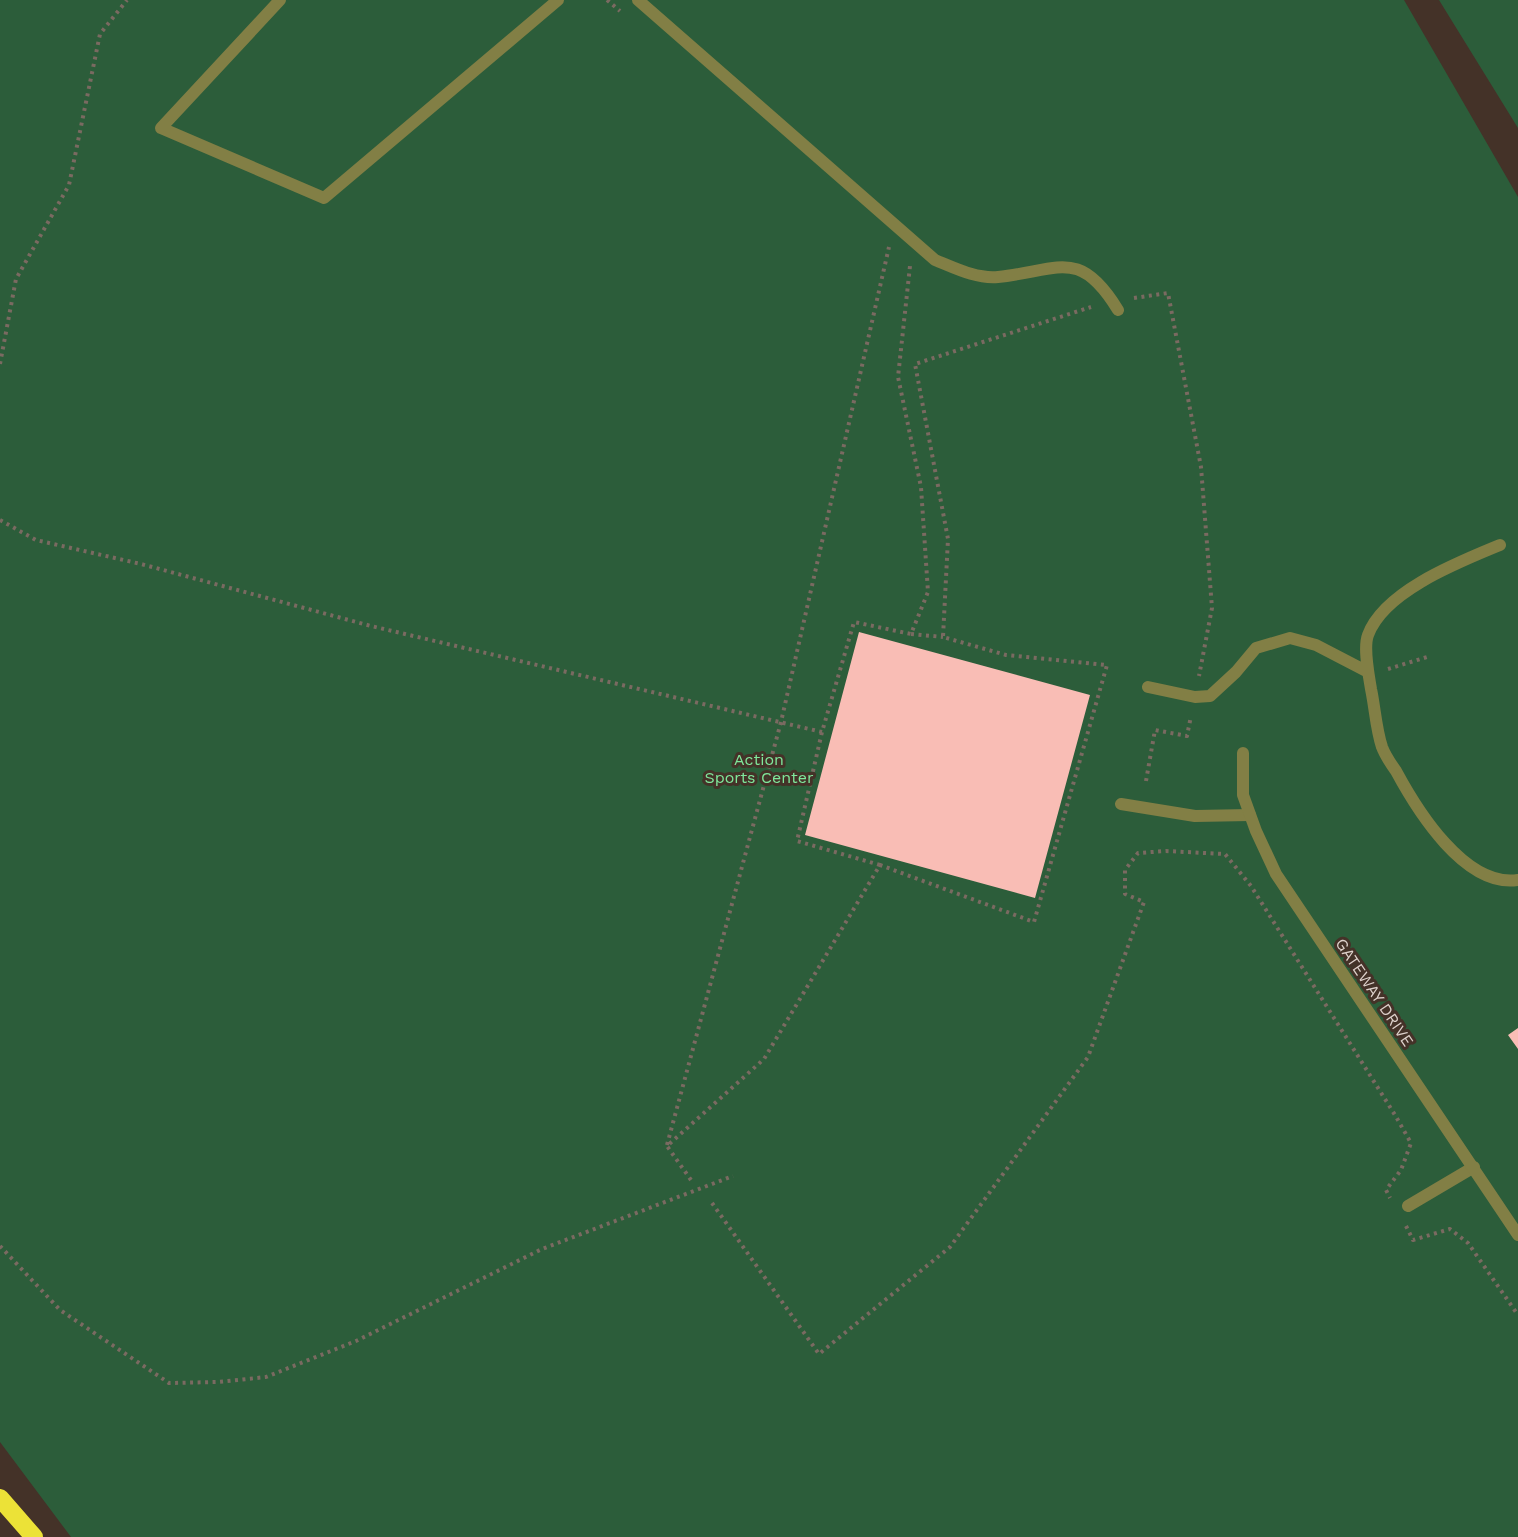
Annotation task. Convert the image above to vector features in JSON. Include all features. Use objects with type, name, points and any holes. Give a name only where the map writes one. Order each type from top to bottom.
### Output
[{"type":"highway","points":[[0,1498],[34,1537]]},
{"type":"street","points":[[280,0],[161,128],[324,198],[558,0]]},
{"type":"street","points":[[638,0],[935,260],[971,275],[996,277],[1054,266],[1083,271],[1100,284],[1118,310]]},
{"type":"street","points":[[1500,545],[1446,568],[1402,594],[1377,618],[1367,637],[1368,672],[1383,747],[1414,806],[1455,854],[1484,875],[1518,880]]},
{"type":"street","points":[[1148,687],[1195,697],[1210,696],[1236,672],[1256,648],[1290,638],[1316,645],[1368,672]]},
{"type":"street","name":"GATEWAY DRIVE","points":[[1243,753],[1243,795],[1276,874],[1518,1235]]},
{"type":"street","points":[[1121,804],[1196,816],[1250,815]]},
{"type":"street","points":[[1408,1206],[1474,1167]]},
{"type":"path","points":[[0,364],[16,279],[69,185],[100,34],[127,0]]},
{"type":"path","points":[[607,0],[621,12]]},
{"type":"path","points":[[667,1146],[781,722],[890,243],[897,249]]},
{"type":"path","points":[[911,634],[928,592],[921,487],[898,377],[910,260],[918,266]]},
{"type":"path","points":[[1125,299],[1168,293],[1201,467],[1212,608],[1187,736],[1155,730],[1146,781]]},
{"type":"path","points":[[943,637],[948,539],[915,364],[1094,306],[1087,299]]},
{"type":"path","points":[[0,520],[36,540],[141,564],[371,626],[822,732]]},
{"type":"path","points":[[854,621],[911,634],[943,637],[1006,655],[1107,665],[1034,922],[880,865],[797,841],[822,732],[854,621]]},
{"type":"path","points":[[1368,672],[1427,657]]},
{"type":"path","points":[[712,1203],[819,1354],[950,1246],[1088,1057],[1144,902],[1125,894],[1125,870],[1138,853],[1166,851],[1225,854],[1251,886],[1411,1143],[1401,1170],[1386,1190],[1391,1200]]},
{"type":"path","points":[[667,1146],[764,1059],[880,865]]},
{"type":"path","points":[[667,1146],[691,1179]]},
{"type":"path","points":[[0,1246],[60,1310],[169,1383],[218,1382],[266,1377],[356,1341],[542,1249],[733,1176]]},
{"type":"path","points":[[1402,1220],[1413,1240],[1450,1229],[1468,1244],[1518,1315]]},
{"type":"green space","name":"Action Sports Center","points":[[0,0],[1404,0],[1518,197],[1518,1537],[71,1537],[0,1442]]},
{"type":"green space","points":[[1439,0],[1518,0],[1518,128]]},
{"type":"building","points":[[859,632],[1090,695],[1035,898],[805,835]]},
{"type":"building","points":[[1518,1028],[1518,1049],[1508,1035]]}]
